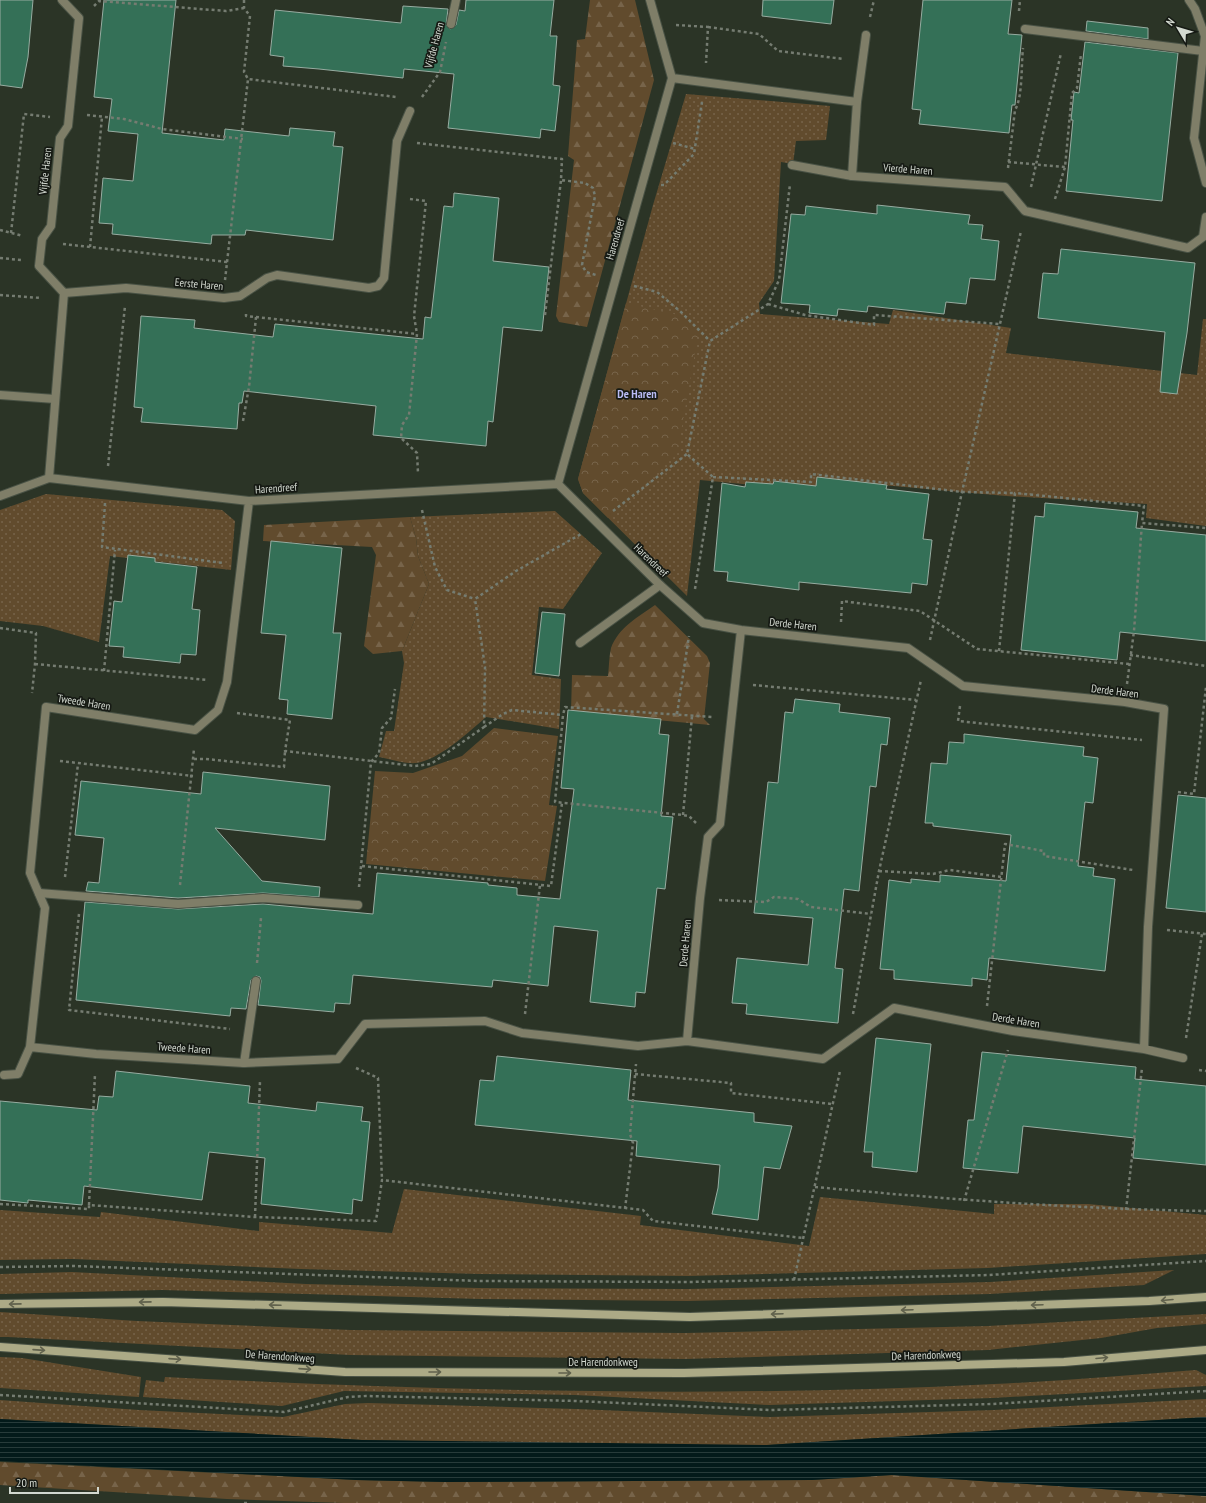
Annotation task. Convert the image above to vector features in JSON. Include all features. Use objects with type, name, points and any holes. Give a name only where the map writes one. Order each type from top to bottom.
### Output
[{"type":"main road","points":[[0,1304],[163,1302],[690,1317],[1149,1301],[1206,1297]]},
{"type":"main road","name":"De Harendonkweg","points":[[0,1347],[345,1372],[676,1373],[1064,1362],[1206,1350]]},
{"type":"street","points":[[62,0],[79,18]]},
{"type":"street","name":"Vijfde Haren","points":[[451,24],[456,0]]},
{"type":"street","points":[[650,0],[672,78],[857,102]]},
{"type":"street","points":[[1189,0],[1196,9],[1205,36],[1194,138],[1206,183]]},
{"type":"street","name":"Vijfde Haren","points":[[64,296],[39,266],[42,239],[51,226],[60,138],[68,126],[79,18]]},
{"type":"street","points":[[1025,29],[1204,51]]},
{"type":"street","points":[[852,176],[857,102],[866,35]]},
{"type":"street","name":"Harendreef","points":[[558,484],[672,78]]},
{"type":"street","name":"Eerste Haren","points":[[64,296],[126,288],[224,298],[240,296],[267,278],[277,275],[369,288],[378,286],[384,278],[397,141],[410,111]]},
{"type":"street","name":"Vierde Haren","points":[[792,165],[852,176],[1005,187]]},
{"type":"street","points":[[1005,187],[1026,211],[1188,248],[1204,238],[1206,217]]},
{"type":"street","points":[[49,478],[64,296]]},
{"type":"street","points":[[0,395],[55,399]]},
{"type":"street","name":"Harendreef","points":[[0,496],[49,478],[249,501],[558,484],[660,585],[703,623],[741,630]]},
{"type":"street","points":[[195,730],[218,710],[227,682],[249,501]]},
{"type":"street","points":[[580,643],[660,585]]},
{"type":"street","points":[[708,837],[720,824],[741,630]]},
{"type":"street","name":"Derde Haren","points":[[741,630],[908,648],[963,686],[1125,702],[1164,709],[1163,742],[1148,927],[1144,1049]]},
{"type":"street","name":"Tweede Haren","points":[[4,1075],[18,1074],[30,1047],[45,908],[30,873],[46,707],[195,730]]},
{"type":"street","name":"Derde Haren","points":[[687,1041],[700,898],[708,837]]},
{"type":"street","points":[[39,893],[178,904],[263,898],[358,905]]},
{"type":"street","points":[[244,1063],[256,981]]},
{"type":"street","name":"Derde Haren","points":[[338,1059],[366,1024],[485,1021],[522,1034],[638,1046],[687,1041],[822,1059],[894,1008],[984,1026],[1144,1049],[1183,1058]]},
{"type":"street","name":"Tweede Haren","points":[[30,1047],[96,1054],[244,1063],[338,1059]]},
{"type":"path","points":[[224,298],[227,262],[243,139],[248,79],[244,72],[250,16],[244,8],[244,0]]},
{"type":"path","points":[[79,18],[99,1],[226,10],[244,8]]},
{"type":"path","name":"Vijfde Haren","points":[[410,111],[420,100],[440,72],[451,24]]},
{"type":"path","points":[[708,28],[759,34],[778,51],[862,62]]},
{"type":"path","points":[[1005,187],[1014,110],[1017,105],[1021,76],[1020,70],[1025,29]]},
{"type":"path","points":[[794,1280],[832,1104],[848,1042],[870,914],[916,700],[935,621],[962,492],[1065,33]]},
{"type":"path","points":[[1050,217],[1066,167],[1072,93],[1077,88],[1083,35]]},
{"type":"path","points":[[248,79],[420,100]]},
{"type":"path","points":[[11,233],[24,114],[124,119],[162,129],[243,139]]},
{"type":"path","points":[[90,247],[102,117]]},
{"type":"path","points":[[397,141],[562,160],[545,315]]},
{"type":"path","points":[[1008,162],[1066,167]]},
{"type":"path","points":[[475,599],[516,571],[575,538],[597,523],[687,454],[710,342],[768,304],[779,280],[792,165]]},
{"type":"path","points":[[561,180],[585,183],[592,188],[595,196],[582,265],[586,272],[657,292],[681,312],[710,342]]},
{"type":"path","points":[[392,197],[426,202],[414,316],[417,334],[409,415],[402,425],[401,438],[417,453],[419,491],[435,567],[447,590],[475,599]]},
{"type":"path","points":[[0,230],[62,244],[227,262]]},
{"type":"path","points":[[126,288],[106,484],[102,547],[115,550],[241,565]]},
{"type":"path","points":[[0,295],[64,296]]},
{"type":"path","points":[[240,296],[246,316],[417,334]]},
{"type":"path","points":[[768,304],[806,315],[874,325],[874,315],[1000,324]]},
{"type":"path","points":[[243,421],[249,387],[256,316]]},
{"type":"path","points":[[687,454],[713,477],[811,482],[811,474],[962,492],[1015,493],[1144,506],[1134,631],[1125,702]]},
{"type":"path","points":[[677,714],[713,477]]},
{"type":"path","points":[[999,651],[1015,493]]},
{"type":"path","points":[[1142,523],[1206,528]]},
{"type":"path","points":[[104,671],[115,550]]},
{"type":"path","points":[[475,599],[485,667],[484,728]]},
{"type":"path","points":[[839,640],[842,601],[920,611],[977,649],[1129,664]]},
{"type":"path","points":[[0,628],[36,633],[35,664],[30,706],[46,707]]},
{"type":"path","points":[[1130,655],[1206,666]]},
{"type":"path","points":[[35,664],[227,682]]},
{"type":"path","points":[[735,684],[916,700]]},
{"type":"path","points":[[963,686],[958,721],[1163,742]]},
{"type":"path","points":[[1159,790],[1194,794],[1206,687]]},
{"type":"path","points":[[358,905],[371,762],[379,753],[382,728],[391,718],[395,689]]},
{"type":"path","points":[[708,837],[689,816],[556,802],[563,715],[565,706],[731,718]]},
{"type":"path","points":[[194,759],[284,768],[290,720],[218,710]]},
{"type":"path","points":[[285,751],[415,766],[431,764],[503,714],[512,710],[563,715]]},
{"type":"path","points":[[683,815],[692,716]]},
{"type":"path","points":[[178,904],[193,776],[195,730]]},
{"type":"path","points":[[42,759],[193,776]]},
{"type":"path","points":[[63,895],[78,764]]},
{"type":"path","points":[[362,866],[551,886],[562,803]]},
{"type":"path","points":[[984,1026],[1005,844],[1044,851],[1044,856],[1153,873]]},
{"type":"path","points":[[879,871],[933,874],[950,870],[1001,877]]},
{"type":"path","points":[[522,1034],[540,885]]},
{"type":"path","points":[[81,897],[69,1010],[249,1031]]},
{"type":"path","points":[[700,898],[766,902],[774,897],[798,899],[811,907],[870,914]]},
{"type":"path","points":[[256,981],[263,898]]},
{"type":"path","points":[[1148,927],[1206,934]]},
{"type":"path","points":[[1183,1058],[1202,934]]},
{"type":"path","points":[[964,1201],[1013,1031]]},
{"type":"path","points":[[625,1209],[633,1143],[630,1134],[638,1046]]},
{"type":"path","points":[[1126,1210],[1144,1049]]},
{"type":"path","points":[[0,1204],[89,1209],[96,1054]]},
{"type":"path","points":[[89,1205],[255,1217],[376,1221],[382,1180],[378,1078],[338,1059]]},
{"type":"path","points":[[244,1063],[243,1078],[260,1079],[255,1217]]},
{"type":"path","points":[[635,1074],[731,1083],[731,1093],[832,1104]]},
{"type":"path","points":[[382,1180],[643,1210],[653,1221],[804,1238]]},
{"type":"path","points":[[815,1187],[964,1201],[1126,1210],[1206,1211]]},
{"type":"path","points":[[0,1267],[74,1266],[479,1281],[690,1282],[989,1275],[1206,1261]]},
{"type":"path","points":[[0,1395],[263,1412],[284,1412],[348,1397],[366,1396],[576,1401],[770,1410],[992,1404],[1206,1391]]},
{"type":"green space","points":[[590,0],[635,0],[654,80],[587,327],[559,322],[556,316],[574,160],[568,156],[577,40],[585,39]]},
{"type":"green space","points":[[686,94],[830,106],[826,140],[796,141],[793,164],[781,162],[774,281],[759,303],[760,314],[889,324],[893,310],[1011,328],[1006,353],[1197,375],[1203,319],[1206,319],[1206,526],[1146,518],[1147,504],[1006,496],[826,480],[817,491],[700,480],[687,596],[583,493],[578,479],[653,205]]},
{"type":"green space","points":[[626,303],[678,315],[698,336],[677,454],[608,518],[583,493],[578,479]]},
{"type":"green space","points":[[46,494],[222,510],[235,521],[231,570],[110,556],[99,642],[43,626],[0,621],[0,510]]},
{"type":"green space","points":[[555,511],[602,553],[563,609],[539,607],[532,675],[561,679],[559,729],[486,717],[444,751],[425,761],[407,763],[379,757],[386,731],[394,731],[404,663],[402,651],[429,584],[418,556],[416,538],[410,517]]},
{"type":"green space","points":[[410,517],[416,538],[418,556],[429,584],[402,651],[373,654],[364,646],[376,555],[372,547],[263,541],[264,525]]},
{"type":"green space","points":[[655,605],[707,656],[710,663],[704,719],[710,725],[571,712],[572,675],[608,676],[610,651],[614,641],[629,624]]},
{"type":"green space","points":[[494,728],[558,736],[549,805],[557,806],[545,881],[366,864],[375,771],[413,773],[462,756]]},
{"type":"green space","points":[[404,1189],[641,1216],[640,1225],[809,1246],[820,1197],[994,1214],[994,1204],[1088,1204],[1206,1215],[1206,1254],[988,1268],[689,1276],[479,1274],[301,1269],[73,1259],[0,1260],[0,1210],[100,1217],[101,1212],[259,1231],[259,1222],[392,1233]]},
{"type":"green space","points":[[1174,1270],[1144,1285],[990,1294],[687,1301],[480,1299],[162,1290],[0,1294],[0,1274],[72,1272],[306,1284],[479,1288],[688,1289],[990,1282]]},
{"type":"green space","points":[[0,1312],[137,1321],[351,1330],[685,1333],[988,1326],[1206,1314],[1206,1324],[1157,1328],[1101,1338],[988,1350],[685,1359],[350,1355],[0,1337]]},
{"type":"green space","points":[[0,1357],[22,1358],[141,1377],[139,1397],[0,1388]]},
{"type":"green space","points":[[1196,1370],[1206,1375],[1206,1386],[993,1398],[769,1405],[575,1395],[344,1391],[282,1406],[143,1397],[146,1380],[164,1382],[165,1377],[372,1386],[683,1392],[787,1391],[994,1384],[1070,1380]]},
{"type":"green space","points":[[1206,1399],[1206,1417],[767,1445],[700,1446],[362,1440],[0,1419],[0,1400],[139,1410],[283,1417],[345,1404],[368,1403],[576,1409],[770,1417],[994,1410]]},
{"type":"green space","points":[[0,1462],[356,1480],[445,1482],[812,1480],[892,1475],[1206,1496],[1206,1503],[344,1503],[227,1499],[0,1485]]},
{"type":"water","points":[[1206,1417],[1206,1496],[892,1475],[812,1480],[445,1482],[356,1480],[0,1461],[0,1419],[362,1440],[767,1445]]},
{"type":"building","points":[[0,0],[33,0],[28,57],[22,88],[0,85]]},
{"type":"building","points":[[104,0],[176,0],[162,133],[224,140],[225,129],[289,136],[290,128],[335,132],[333,146],[343,147],[333,240],[246,230],[245,235],[212,235],[211,244],[112,234],[113,224],[99,223],[103,178],[133,181],[138,134],[108,131],[112,99],[94,97]]},
{"type":"building","points":[[466,0],[554,0],[550,36],[557,36],[553,85],[560,86],[555,131],[541,129],[540,138],[448,128],[454,74],[404,69],[403,78],[283,66],[284,57],[270,55],[275,10],[401,23],[403,6],[448,9],[446,25],[450,29],[456,25],[459,10],[465,11]]},
{"type":"building","points":[[763,0],[834,0],[831,24],[762,16]]},
{"type":"building","points":[[923,0],[1012,0],[1008,34],[1022,35],[1015,105],[1012,105],[1009,133],[919,124],[921,110],[912,109]]},
{"type":"building","points":[[1087,21],[1148,28],[1148,39],[1086,31]]},
{"type":"building","points":[[1085,42],[1178,53],[1162,201],[1066,191],[1073,120],[1071,120],[1074,92],[1079,93]]},
{"type":"building","points":[[454,193],[499,198],[493,261],[549,267],[542,331],[503,327],[493,422],[488,421],[486,446],[373,435],[376,406],[244,391],[242,403],[239,403],[237,429],[141,422],[143,408],[134,407],[141,316],[195,320],[194,328],[273,337],[275,324],[423,339],[425,317],[431,318],[444,206],[453,207]]},
{"type":"building","points":[[877,205],[970,215],[968,224],[983,225],[981,239],[999,241],[995,280],[970,278],[966,304],[946,302],[944,314],[868,306],[867,312],[838,309],[837,316],[809,313],[810,305],[781,303],[791,214],[805,215],[806,206],[877,214]]},
{"type":"building","points":[[1061,249],[1195,263],[1187,333],[1177,394],[1160,392],[1165,332],[1038,318],[1043,273],[1058,274]]},
{"type":"building","points":[[817,477],[887,485],[886,489],[929,494],[923,539],[932,540],[927,585],[912,583],[911,593],[799,582],[799,590],[727,581],[728,572],[714,571],[722,483],[745,487],[746,482],[773,484],[774,481],[816,486]]},
{"type":"building","points":[[1045,503],[1138,512],[1136,528],[1206,535],[1206,641],[1120,632],[1117,660],[1021,650],[1035,516],[1044,517]]},
{"type":"building","points":[[271,541],[342,548],[333,633],[341,633],[332,719],[287,714],[288,700],[279,699],[286,635],[261,633]]},
{"type":"building","points":[[128,555],[155,558],[155,562],[197,567],[192,609],[200,610],[196,655],[181,654],[180,663],[123,657],[124,647],[109,646],[114,601],[122,602]]},
{"type":"building","points":[[542,612],[565,614],[559,676],[535,673]]},
{"type":"building","points":[[795,699],[840,704],[839,712],[890,718],[887,745],[881,744],[876,787],[870,786],[859,891],[844,889],[835,968],[843,969],[838,1023],[746,1014],[747,1004],[732,1003],[737,958],[808,965],[813,918],[754,913],[768,782],[778,783],[785,712],[793,713]]},
{"type":"building","points":[[568,710],[661,719],[659,734],[669,735],[661,816],[673,817],[665,889],[657,888],[645,993],[636,992],[635,1007],[590,1002],[598,931],[554,926],[548,986],[493,980],[492,987],[353,975],[350,1004],[335,1003],[334,1012],[258,1005],[261,981],[260,977],[256,976],[251,980],[246,1009],[231,1008],[230,1016],[76,1000],[85,902],[178,909],[263,904],[373,914],[377,873],[488,883],[488,885],[517,888],[517,895],[560,899],[574,789],[561,788]]},
{"type":"building","points":[[964,734],[1084,747],[1083,756],[1098,758],[1093,803],[1085,802],[1078,866],[1094,868],[1093,876],[1115,879],[1105,971],[989,958],[987,980],[972,978],[972,986],[894,979],[894,970],[880,969],[889,880],[911,883],[911,879],[940,882],[940,875],[1006,881],[1011,835],[933,826],[933,823],[925,823],[931,763],[947,764],[949,742],[964,743]]},
{"type":"building","points":[[203,772],[330,786],[325,840],[215,828],[262,881],[320,887],[319,897],[263,893],[178,898],[86,891],[88,882],[99,883],[104,838],[75,835],[81,781],[201,794]]},
{"type":"building","points":[[1178,795],[1206,798],[1206,912],[1166,908]]},
{"type":"building","points":[[876,1038],[931,1044],[917,1172],[872,1167],[873,1152],[864,1152]]},
{"type":"building","points":[[982,1052],[1136,1067],[1135,1079],[1206,1086],[1206,1165],[1133,1158],[1135,1138],[1023,1126],[1018,1173],[963,1168],[968,1120],[974,1120]]},
{"type":"building","points":[[497,1056],[631,1070],[628,1100],[754,1113],[754,1122],[792,1126],[780,1169],[764,1167],[758,1220],[712,1214],[718,1188],[720,1165],[636,1156],[637,1141],[475,1125],[480,1080],[494,1081]]},
{"type":"building","points":[[116,1071],[250,1086],[248,1103],[316,1111],[317,1102],[363,1107],[361,1121],[370,1122],[362,1201],[353,1199],[352,1214],[261,1204],[265,1158],[209,1152],[202,1200],[84,1186],[82,1205],[28,1200],[28,1203],[0,1200],[0,1101],[97,1110],[99,1096],[113,1097]]},
{"type":"district","name":"De Haren","points":[[637,394]]}]
